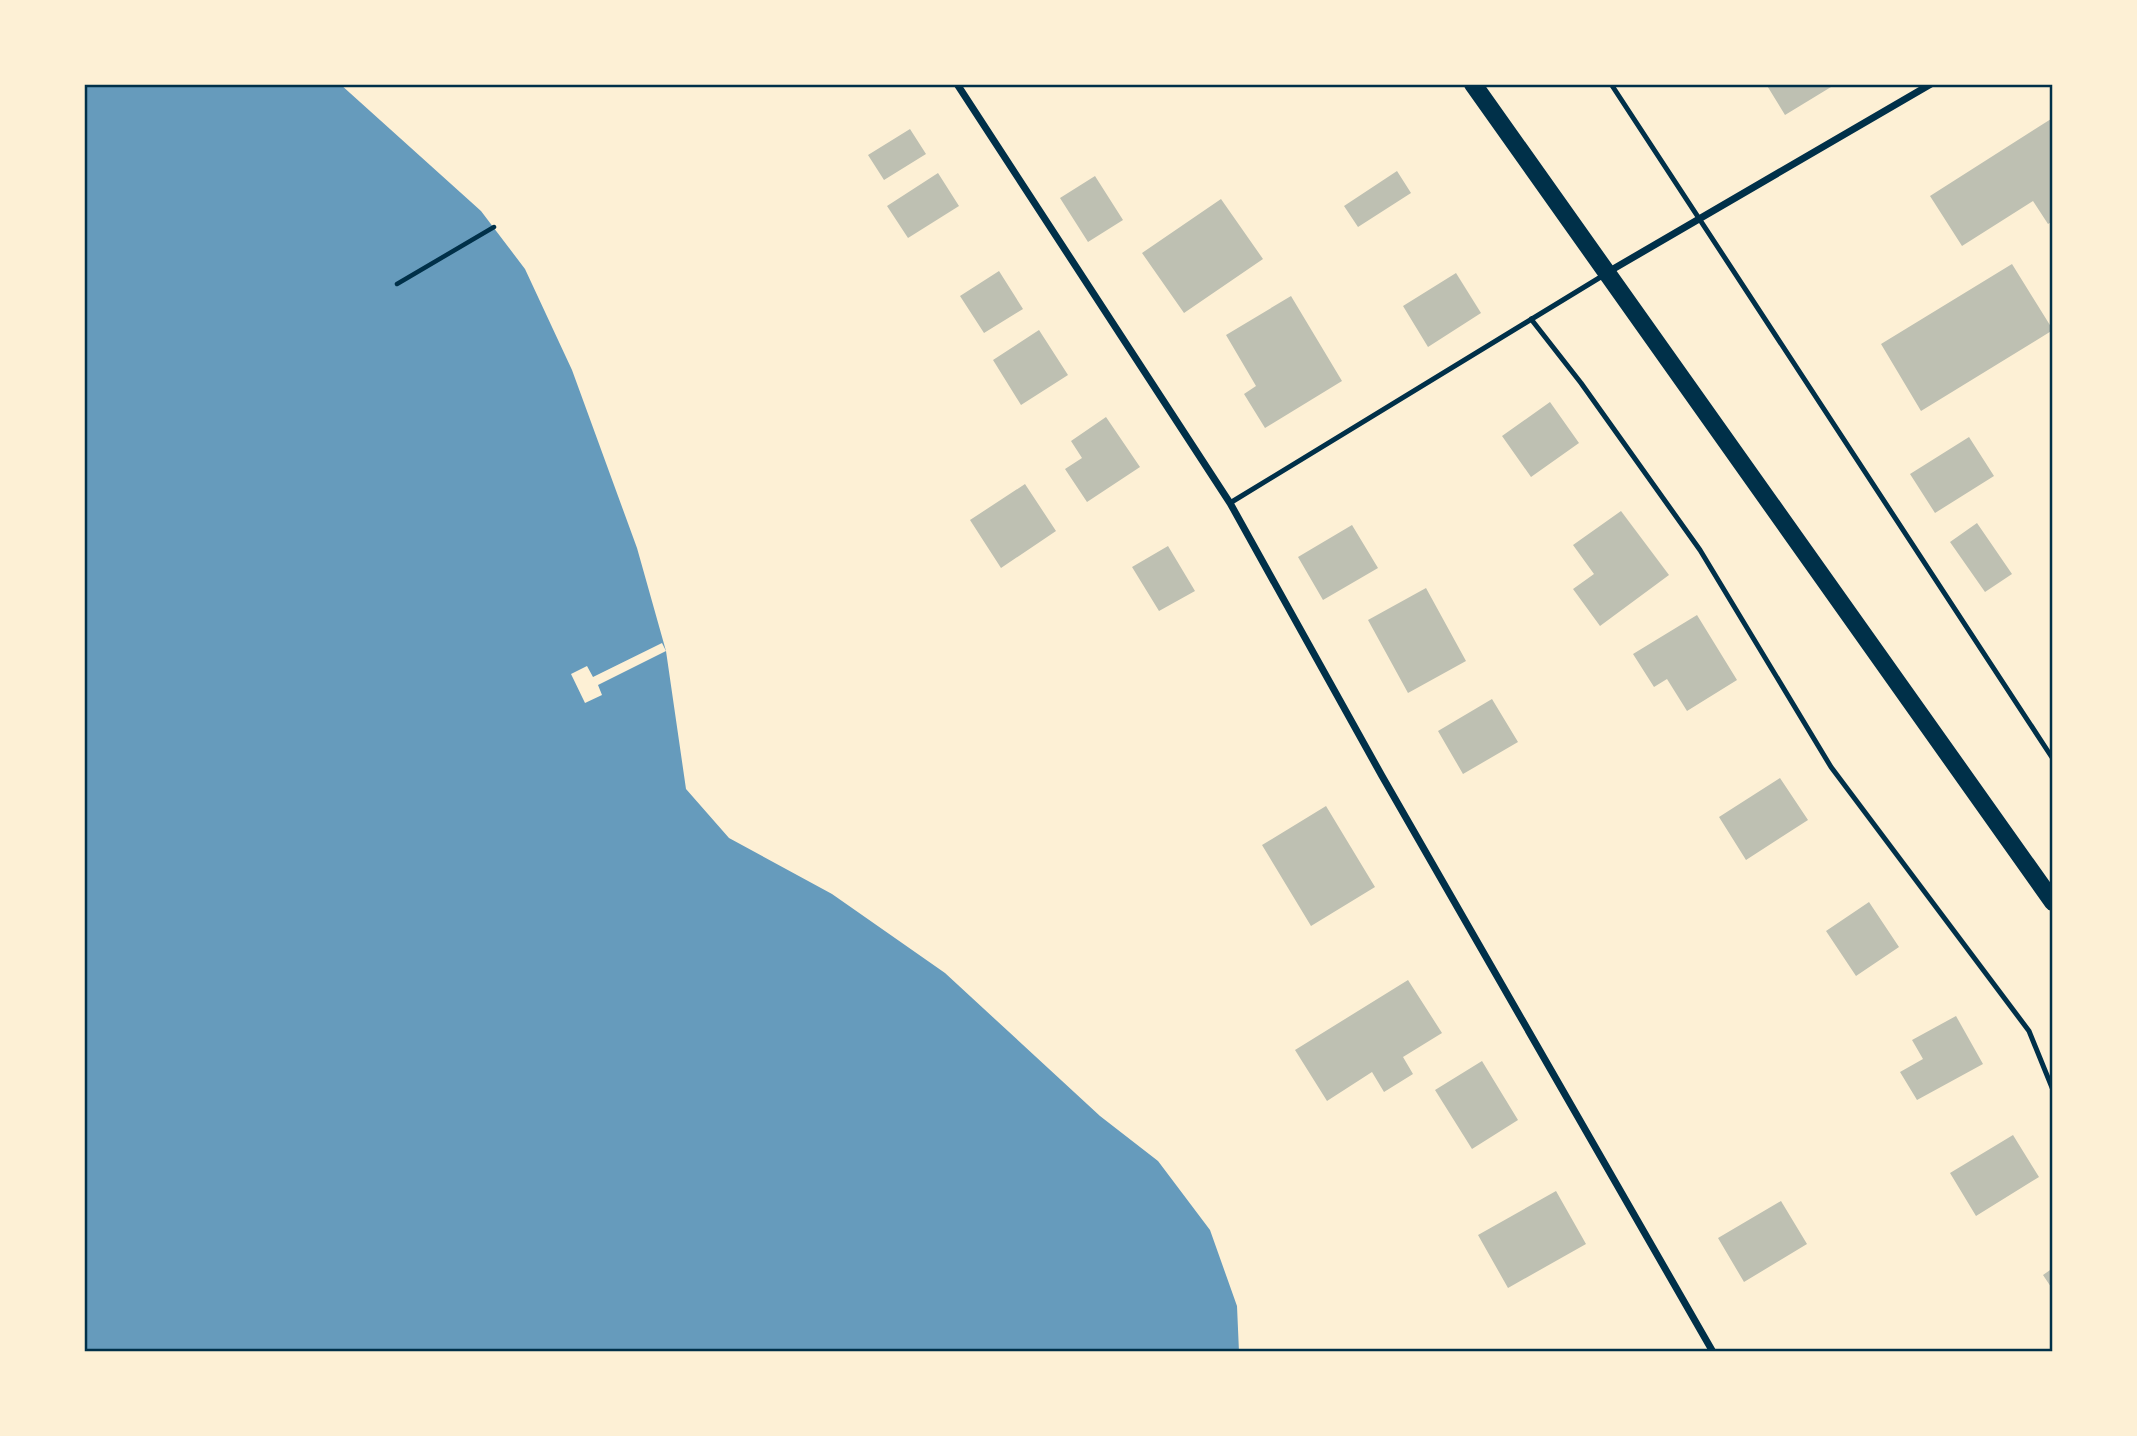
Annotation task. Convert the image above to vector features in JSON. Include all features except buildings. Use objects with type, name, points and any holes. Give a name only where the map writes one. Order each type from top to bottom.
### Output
[{"type":"main road","points":[[1473,84],[2053,902]]},
{"type":"street","points":[[957,84],[1230,503],[1381,776],[1713,1352]]},
{"type":"street","points":[[1607,273],[1931,84]]},
{"type":"lane","points":[[1611,84],[2053,759]]},
{"type":"lane","points":[[1230,503],[1607,273]]},
{"type":"lane","points":[[1531,319],[1581,383],[1700,550],[1831,767],[2029,1031],[2053,1090]]},
{"type":"path","points":[[397,284],[494,227]]},
{"type":"water","points":[[84,84],[340,84],[481,211],[525,269],[572,370],[637,548],[666,651],[686,789],[729,838],[832,894],[945,973],[1100,1116],[1158,1161],[1210,1230],[1237,1306],[1239,1352],[84,1352]]},
{"type":"pier","points":[[662,643],[666,651],[598,685],[602,695],[585,703],[571,674],[587,666],[593,677]]}]
